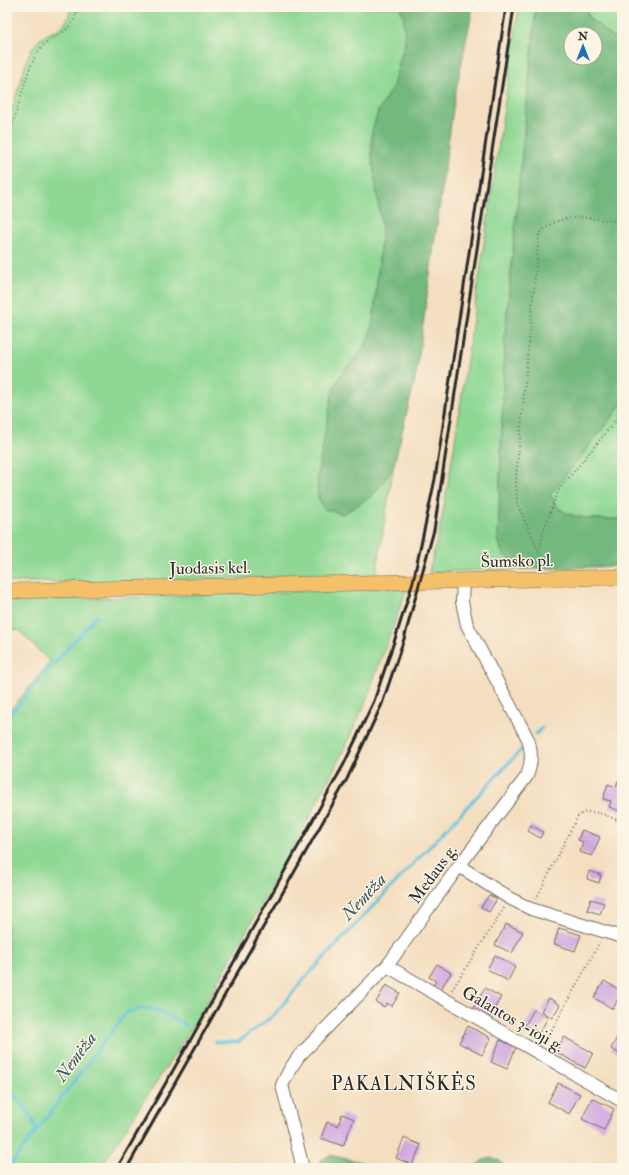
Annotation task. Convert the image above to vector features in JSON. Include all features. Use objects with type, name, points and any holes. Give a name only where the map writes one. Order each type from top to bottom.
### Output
[{"type":"main road","name":"Šumsko pl.","points":[[413,582],[622,577]]},
{"type":"main road","name":"Juodasis kel.","points":[[7,591],[413,582]]},
{"type":"street","name":"Medaus g.","points":[[302,1168],[282,1085],[299,1056],[388,966],[459,866],[527,776],[532,763],[532,751],[528,739],[467,625],[462,602],[463,581]]},
{"type":"street","points":[[459,866],[509,898],[531,909],[622,937]]},
{"type":"street","name":"Galantos 3-ioji g.","points":[[388,966],[622,1101]]},
{"type":"path","points":[[7,138],[35,57],[46,43],[66,30],[73,23],[78,7]]},
{"type":"path","points":[[539,552],[517,503],[516,478],[538,235],[546,226],[560,219],[575,218],[622,222]]},
{"type":"path","points":[[540,579],[539,552],[544,529],[558,492],[622,413]]},
{"type":"path","points":[[531,909],[578,816],[588,812],[596,812],[622,822]]},
{"type":"path","points":[[446,1000],[509,898]]},
{"type":"path","points":[[539,1053],[605,932]]},
{"type":"green space","points":[[71,7],[400,7],[404,19],[405,43],[393,86],[378,112],[372,132],[372,157],[382,229],[374,314],[370,335],[361,352],[342,373],[372,496],[393,469],[376,575],[102,582],[7,582],[7,126],[28,56],[40,40],[64,24],[67,20]]},
{"type":"green space","points":[[400,7],[473,7],[455,95],[416,375],[393,469],[372,496],[343,514],[324,509],[318,497],[317,477],[333,389],[342,373],[361,352],[370,335],[374,314],[382,229],[372,157],[372,132],[378,112],[393,86],[405,43],[404,19]]},
{"type":"green space","points":[[519,7],[536,7],[505,334],[498,539],[505,554],[518,564],[528,569],[429,572],[441,523],[454,448]]},
{"type":"green space","points":[[536,7],[585,7],[590,19],[599,26],[563,26],[563,66],[603,66],[603,30],[622,45],[622,404],[550,495],[559,508],[572,515],[598,519],[622,519],[622,566],[528,569],[505,556],[501,550],[498,539],[505,334]]},
{"type":"green space","points":[[585,7],[622,7],[622,45],[603,30],[603,26],[599,26],[590,19]]},
{"type":"green space","points":[[622,404],[622,519],[580,517],[565,512],[558,507],[550,495]]},
{"type":"green space","points":[[407,588],[364,706],[308,820],[197,1020],[100,1168],[7,1168],[7,714],[50,662],[19,630],[7,630],[7,601]]},
{"type":"green space","points":[[330,1155],[388,1168],[318,1168],[320,1161]]},
{"type":"green space","points":[[493,1158],[500,1161],[505,1168],[473,1168],[483,1160]]},
{"type":"building","points":[[618,781],[622,782],[622,812],[609,807],[611,801],[603,799],[608,784],[616,787]]},
{"type":"building","points":[[531,825],[543,832],[540,838],[528,831]]},
{"type":"building","points":[[582,830],[600,837],[592,856],[580,852],[583,842],[578,840]]},
{"type":"building","points":[[589,871],[601,875],[599,883],[587,879]]},
{"type":"building","points":[[489,895],[497,899],[489,912],[481,907]]},
{"type":"building","points":[[591,899],[604,903],[600,914],[587,910]]},
{"type":"building","points":[[506,924],[523,932],[512,953],[495,945]]},
{"type":"building","points":[[559,928],[581,935],[575,951],[554,944]]},
{"type":"building","points":[[495,955],[515,967],[508,981],[487,969]]},
{"type":"building","points":[[437,964],[451,973],[440,990],[433,986],[436,981],[429,977]]},
{"type":"building","points":[[604,981],[622,991],[613,1009],[594,998]]},
{"type":"building","points":[[386,985],[400,993],[392,1006],[387,1003],[384,1007],[376,1002]]},
{"type":"building","points":[[485,988],[501,997],[489,1018],[473,1009]]},
{"type":"building","points":[[549,998],[560,1005],[552,1018],[541,1011]]},
{"type":"building","points":[[534,1010],[548,1018],[539,1033],[525,1025]]},
{"type":"building","points":[[468,1026],[491,1038],[482,1055],[459,1043]]},
{"type":"building","points":[[622,1028],[622,1055],[611,1049]]},
{"type":"building","points":[[564,1037],[593,1053],[585,1068],[556,1052]]},
{"type":"building","points":[[500,1040],[516,1047],[507,1069],[491,1062]]},
{"type":"building","points":[[558,1083],[580,1094],[569,1114],[548,1102]]},
{"type":"building","points":[[592,1098],[614,1109],[604,1130],[582,1119]]},
{"type":"building","points":[[342,1114],[354,1119],[343,1146],[321,1138],[327,1122],[338,1126]]},
{"type":"building","points":[[404,1138],[421,1145],[412,1165],[396,1158]]},
{"type":"waterway","points":[[7,718],[96,616]]},
{"type":"waterway","name":"Nemėža","points":[[536,734],[542,728]]},
{"type":"waterway","name":"Nemėža","points":[[215,1042],[238,1042],[274,1015],[307,976],[522,749]]},
{"type":"waterway","name":"Nemėža","points":[[8,1168],[126,1013],[143,1008],[157,1010],[185,1025]]},
{"type":"waterway","points":[[7,1085],[32,1118],[36,1131]]},
{"type":"railway","points":[[117,1168],[191,1039],[344,764],[374,701],[396,636],[413,582],[435,479],[506,7]]},
{"type":"railway","points":[[127,1168],[347,779],[382,704],[404,639],[434,530],[514,7]]},
{"type":"district","name":"PAKALNIŠKĖS","points":[[404,1084]]}]
